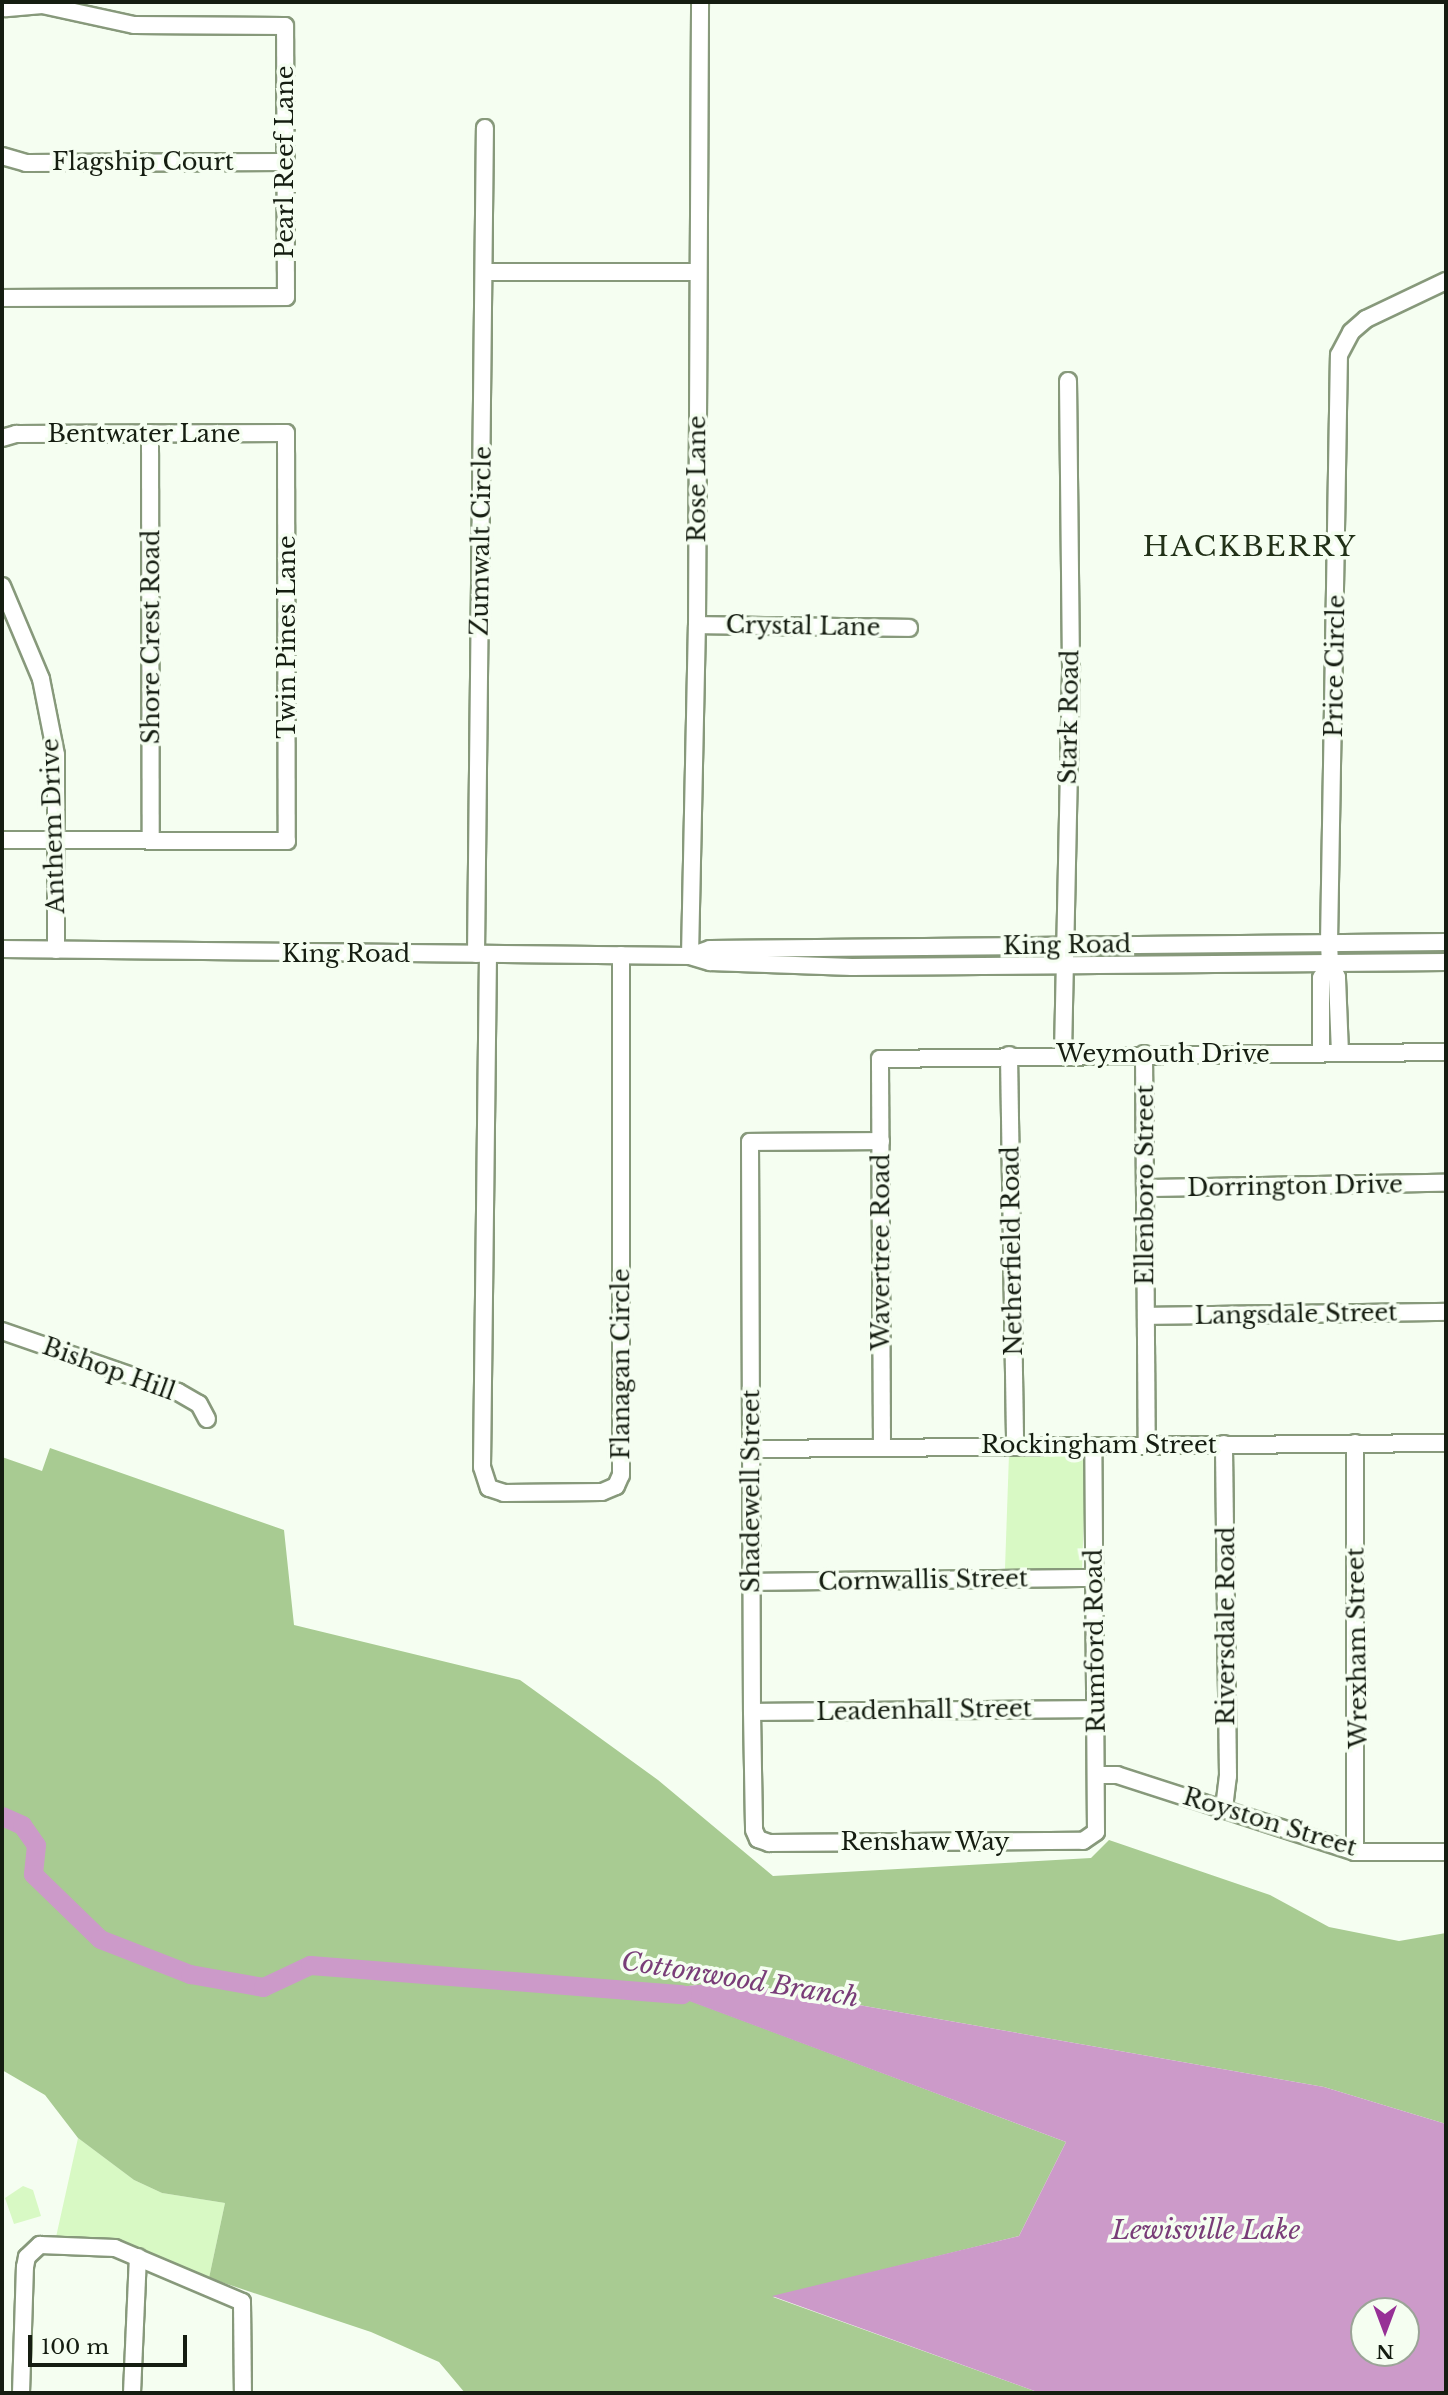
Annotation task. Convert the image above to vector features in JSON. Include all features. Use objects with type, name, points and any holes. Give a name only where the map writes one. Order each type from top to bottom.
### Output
[{"type":"street","name":"Rose Lane","points":[[690,956],[697,625],[700,2]]},
{"type":"street","points":[[5,7],[38,4]]},
{"type":"street","name":"Pearl Reef Lane","points":[[2,298],[286,297],[285,26],[134,25],[38,4]]},
{"type":"street","name":"Zumwalt Circle","points":[[482,954],[485,128]]},
{"type":"street","name":"Flagship Court","points":[[2,156],[26,163],[285,162]]},
{"type":"street","points":[[485,272],[697,272]]},
{"type":"street","name":"Price Circle","points":[[1330,963],[1339,355],[1351,332],[1366,320],[1446,281]]},
{"type":"street","name":"Stark Road","points":[[1063,1054],[1063,945],[1071,667],[1068,381]]},
{"type":"street","name":"Bentwater Lane","points":[[2,438],[150,433],[286,433]]},
{"type":"street","name":"Shore Crest Road","points":[[150,433],[152,841]]},
{"type":"street","name":"Twin Pines Lane","points":[[152,841],[287,841],[286,433]]},
{"type":"street","name":"Anthem Drive","points":[[2,586],[41,678],[56,755],[56,950]]},
{"type":"street","name":"Crystal Lane","points":[[697,625],[909,628]]},
{"type":"street","points":[[2,840],[152,841]]},
{"type":"street","name":"King Road","points":[[690,956],[710,949],[1446,942]]},
{"type":"street","points":[[1248,964],[1249,944]]},
{"type":"street","points":[[933,947],[933,967]]},
{"type":"street","name":"King Road","points":[[2,949],[690,956],[710,962],[933,967],[1446,962]]},
{"type":"street","name":"Flanagan Circle","points":[[482,954],[482,1467],[489,1488],[505,1493],[602,1492],[616,1486],[621,1475],[621,955]]},
{"type":"street","points":[[1330,963],[1337,977],[1340,1053]]},
{"type":"street","points":[[1321,1054],[1321,978],[1330,963]]},
{"type":"street","name":"Weymouth Drive","points":[[880,1059],[1063,1054],[1446,1052]]},
{"type":"street","name":"Ellenboro Street","points":[[1144,1054],[1147,1445]]},
{"type":"street","name":"Netherfield Road","points":[[1009,1055],[1015,1447]]},
{"type":"street","name":"Wavertree Road","points":[[880,1059],[882,1446]]},
{"type":"street","name":"Shadewell Street","points":[[758,1839],[754,1830],[752,1712],[750,1142],[881,1141]]},
{"type":"street","name":"Dorrington Drive","points":[[1145,1188],[1446,1183]]},
{"type":"street","name":"Langsdale Street","points":[[1146,1316],[1446,1312]]},
{"type":"street","name":"Bishop Hill","points":[[2,1331],[178,1392],[199,1404],[207,1419]]},
{"type":"street","name":"Wrexham Street","points":[[1355,1443],[1356,1852]]},
{"type":"street","name":"Rockingham Street","points":[[751,1449],[1446,1443]]},
{"type":"street","name":"Riversdale Road","points":[[1224,1444],[1228,1776],[1224,1808]]},
{"type":"street","name":"Rumford Road","points":[[1092,1835],[1098,1824],[1093,1446]]},
{"type":"street","name":"Cornwallis Street","points":[[751,1582],[1095,1578]]},
{"type":"street","name":"Leadenhall Street","points":[[752,1712],[1096,1709]]},
{"type":"street","name":"Royston Street","points":[[1097,1774],[1116,1774],[1356,1852],[1446,1852]]},
{"type":"street","name":"Renshaw Way","points":[[758,1839],[769,1843],[1070,1841],[1092,1835]]},
{"type":"street","points":[[21,2393],[25,2267],[33,2249],[115,2248],[242,2302],[243,2393]]},
{"type":"street","points":[[132,2393],[138,2257]]},
{"type":"green space","points":[[50,1448],[284,1530],[294,1625],[520,1680],[658,1780],[773,1876],[1091,1858],[1109,1840],[1270,1895],[1329,1927],[1399,1941],[1446,1933],[1446,2124],[1324,2087],[728,1982],[659,1989],[1066,2142],[1019,2236],[773,2297],[1040,2393],[465,2393],[439,2362],[371,2332],[209,2278],[225,2203],[162,2193],[134,2180],[78,2138],[45,2095],[2,2070],[2,1457],[42,1471]]},
{"type":"green space","points":[[1009,1454],[1086,1457],[1082,1576],[1005,1573]]},
{"type":"green space","points":[[78,2138],[134,2180],[162,2193],[225,2203],[209,2278],[100,2242],[56,2237]]},
{"type":"green space","points":[[23,2186],[33,2190],[41,2216],[14,2224],[5,2198]]},
{"type":"water","name":"Lewisville Lake","points":[[728,1982],[1324,2087],[1446,2124],[1446,2393],[1040,2393],[772,2296],[1019,2236],[1066,2142],[657,1989]]},
{"type":"waterway","name":"Cottonwood Branch","points":[[2,1816],[22,1825],[36,1845],[33,1874],[100,1939],[190,1974],[263,1987],[310,1965],[682,1994]]},
{"type":"district","name":"HACKBERRY","points":[[1250,547]]}]
